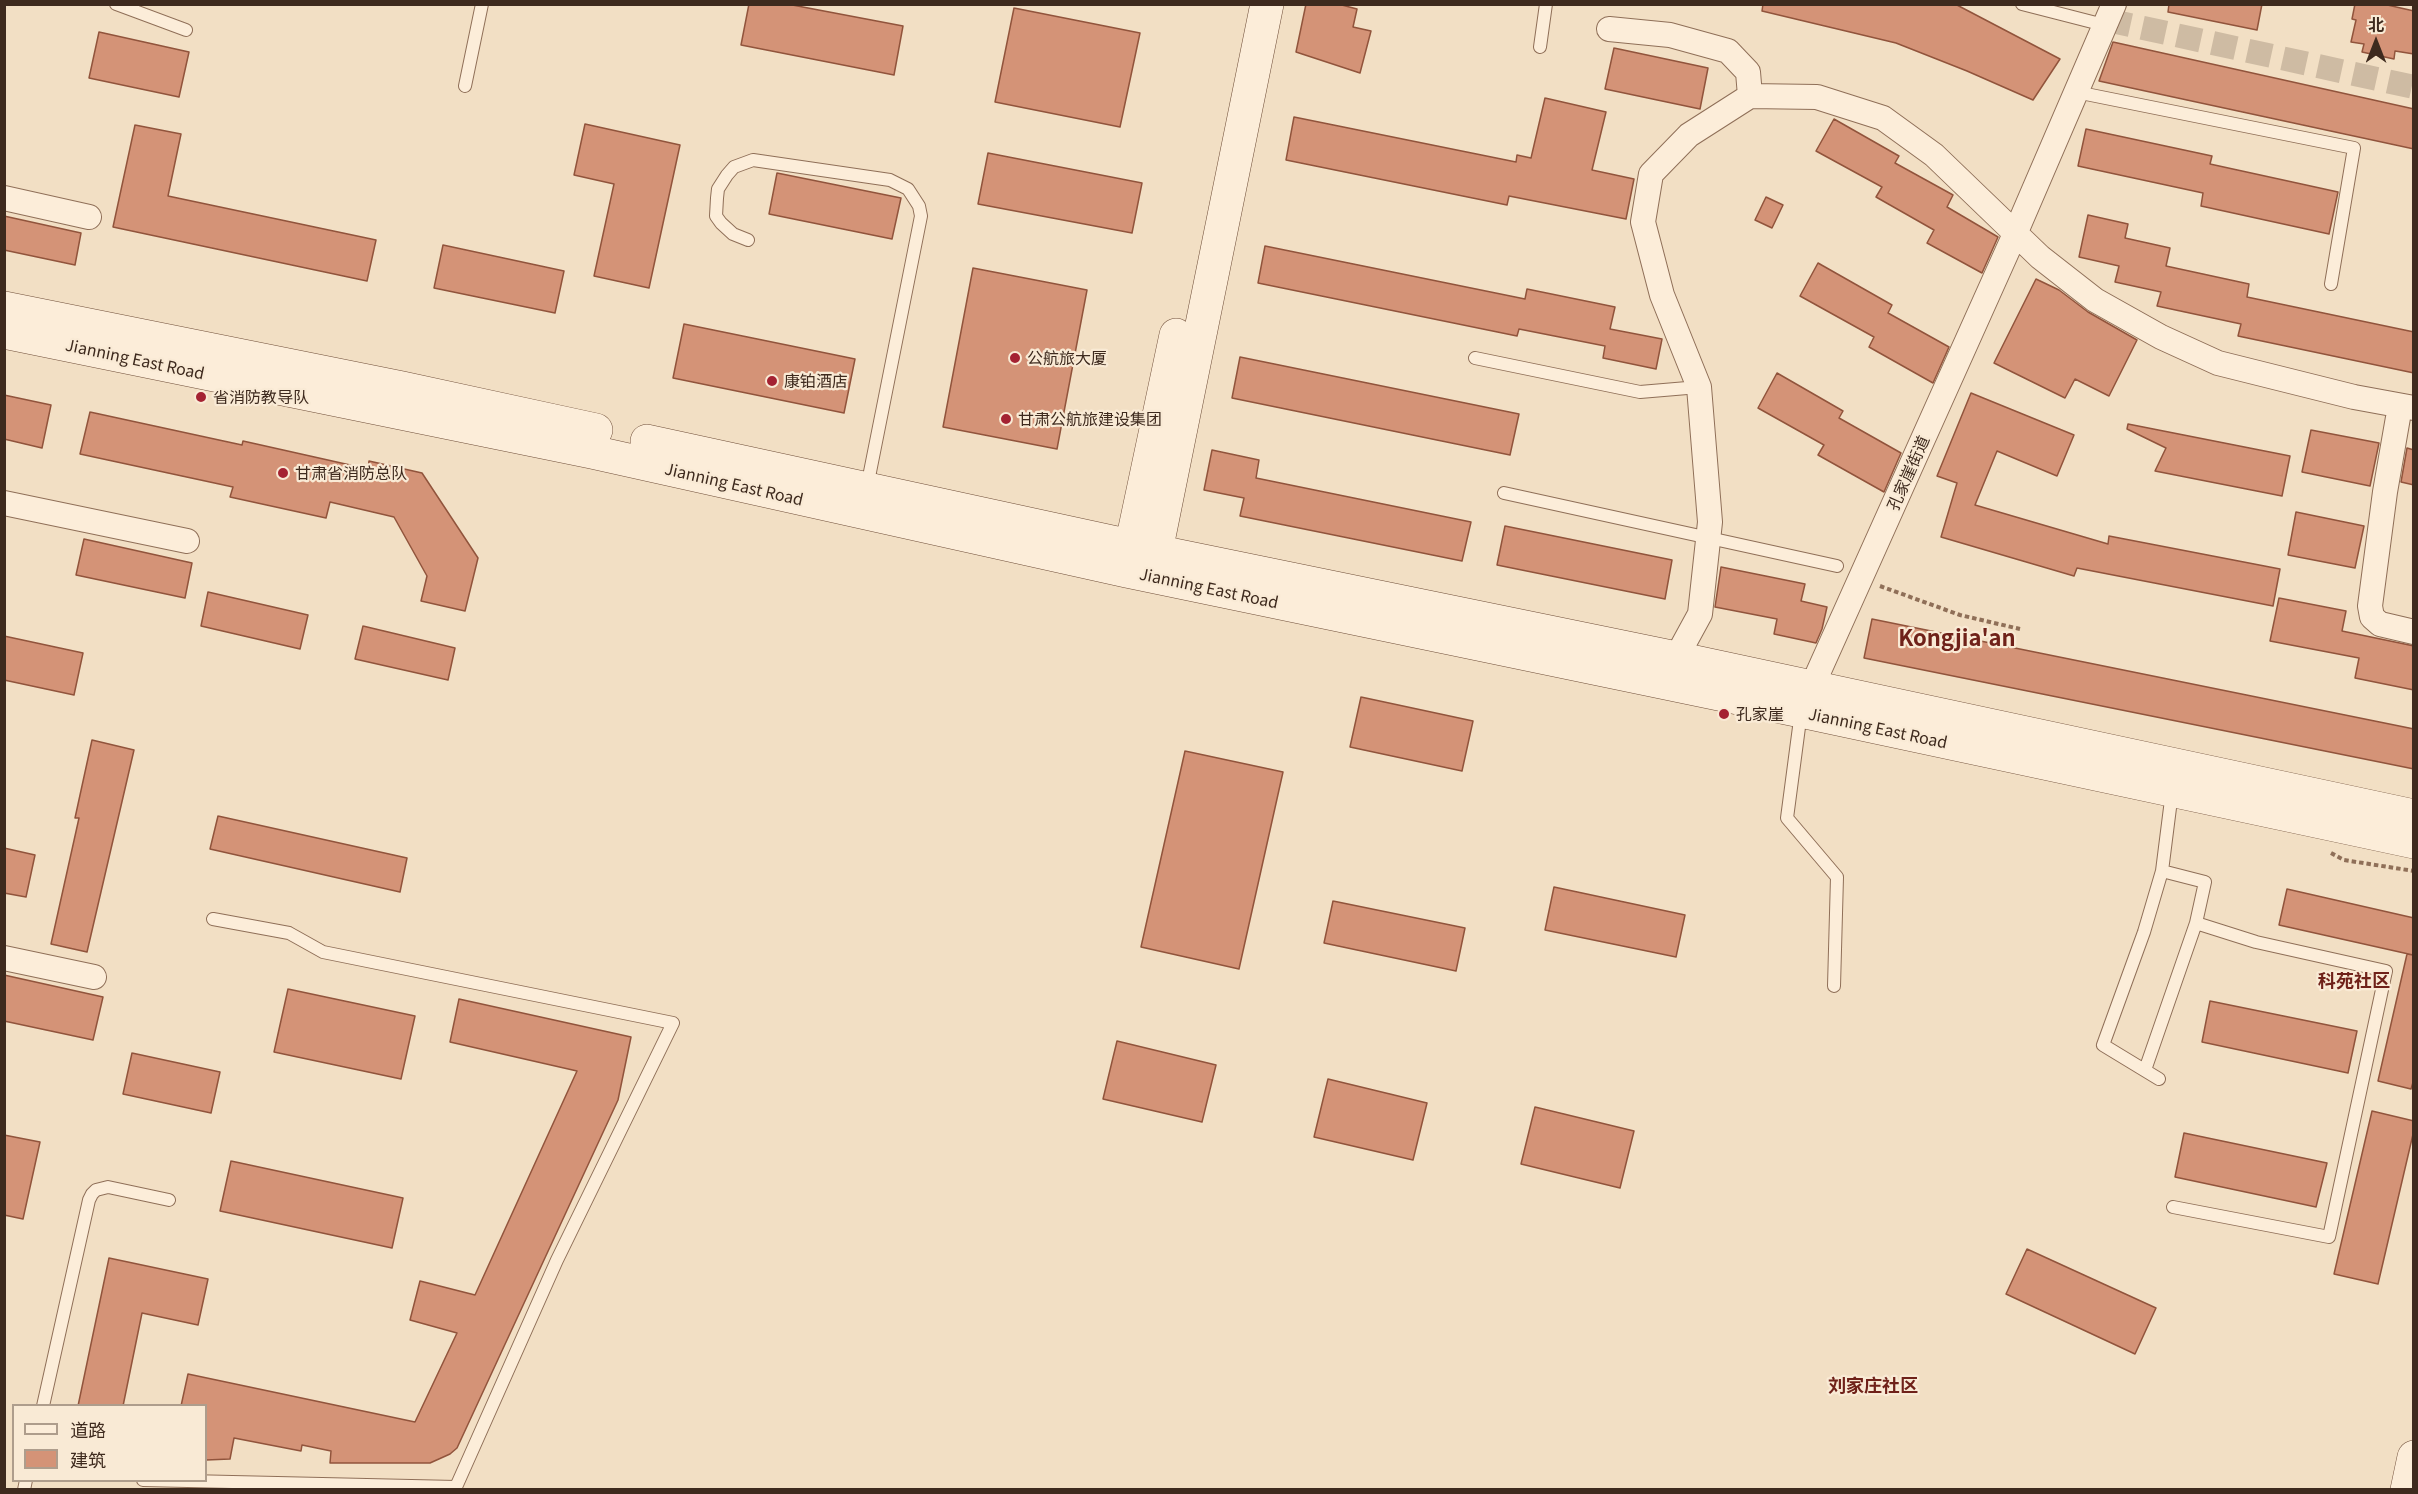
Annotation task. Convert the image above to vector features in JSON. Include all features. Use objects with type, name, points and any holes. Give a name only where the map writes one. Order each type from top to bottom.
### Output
[{"type":"main road","points":[[1141,561],[1247,4]]},
{"type":"main road","points":[[1141,561],[1267,4]]},
{"type":"main road","name":"Jianning East Road","points":[[4,308],[402,388],[866,488],[1141,561],[1676,658],[1805,700],[2172,791],[2414,842]]},
{"type":"main road","name":"Jianning East Road","points":[[4,332],[1141,561],[1805,700],[2414,816]]},
{"type":"main road","points":[[2407,1490],[2414,1457]]},
{"type":"street","name":"孔家崖街道","points":[[1805,700],[2015,234],[2109,15]]},
{"type":"street","points":[[1609,29],[1671,35],[1728,51],[1748,72],[1750,96]]},
{"type":"street","points":[[1676,658],[1700,614],[1710,522],[1699,387],[1662,295],[1643,222],[1651,174],[1689,135],[1750,96],[1817,97],[1883,118],[1934,155],[2040,257],[2095,300],[2161,337],[2218,363],[2407,407],[2385,492],[2370,606],[2372,617],[2380,624],[2414,632]]},
{"type":"street","points":[[4,198],[89,217]]},
{"type":"street","points":[[4,503],[187,541]]},
{"type":"street","points":[[4,958],[94,977]]},
{"type":"lane","points":[[116,4],[186,30]]},
{"type":"lane","points":[[465,86],[482,4]]},
{"type":"lane","points":[[1540,47],[1546,4]]},
{"type":"lane","points":[[2022,4],[2109,15]]},
{"type":"lane","points":[[2076,92],[2354,148],[2331,285]]},
{"type":"lane","points":[[748,240],[727,230],[716,216],[718,189],[734,168],[743,163],[764,161],[890,180],[908,189],[914,196],[921,216],[866,488]]},
{"type":"lane","points":[[1475,358],[1640,392],[1699,387]]},
{"type":"lane","points":[[1504,494],[1837,566]]},
{"type":"lane","points":[[1805,700],[1787,818],[1837,877],[1834,986]]},
{"type":"lane","points":[[2159,1079],[2103,1045],[2144,932],[2162,871],[2172,791]]},
{"type":"lane","points":[[2145,1070],[2196,923],[2205,882],[2162,871]]},
{"type":"lane","points":[[207,1481],[456,1487],[557,1260],[674,1023],[323,952],[289,933],[213,919]]},
{"type":"lane","points":[[2173,1207],[2329,1237],[2386,971],[2256,942],[2196,923]]},
{"type":"lane","points":[[43,1404],[92,1194],[96,1190],[108,1187],[169,1200]]},
{"type":"path","points":[[1860,578],[1960,615],[2020,629]]},
{"type":"path","points":[[2344,860],[2414,871]]},
{"type":"building","points":[[749,4],[787,4],[903,26],[894,75],[741,45]]},
{"type":"building","points":[[1306,4],[1338,4],[1357,9],[1353,27],[1371,31],[1360,73],[1296,52]]},
{"type":"building","points":[[1763,4],[1955,4],[2060,59],[2033,100],[1896,43],[1762,11]]},
{"type":"building","points":[[2169,4],[2262,4],[2257,30],[2168,12]]},
{"type":"building","points":[[2355,4],[2383,4],[2414,11],[2414,54],[2395,51],[2394,59],[2362,52],[2364,44],[2351,42],[2356,20],[2352,19]]},
{"type":"building","points":[[1014,8],[1140,33],[1120,127],[995,102]]},
{"type":"building","points":[[99,32],[189,52],[179,97],[89,78]]},
{"type":"building","points":[[2113,42],[2414,109],[2414,149],[2099,81]]},
{"type":"building","points":[[1614,48],[1708,68],[1700,109],[1605,89]]},
{"type":"building","points":[[1545,98],[1606,112],[1592,170],[1634,179],[1626,219],[1509,196],[1507,205],[1286,160],[1294,117],[1516,162],[1517,155],[1531,158]]},
{"type":"building","points":[[1834,119],[1899,156],[1895,163],[1953,195],[1947,207],[1998,237],[1982,273],[1927,243],[1934,230],[1876,197],[1882,187],[1816,151]]},
{"type":"building","points":[[585,124],[680,145],[649,288],[594,276],[614,184],[574,175]]},
{"type":"building","points":[[135,125],[181,134],[168,196],[376,240],[367,281],[113,227]]},
{"type":"building","points":[[2086,129],[2212,156],[2210,164],[2338,192],[2329,234],[2201,206],[2203,193],[2078,166]]},
{"type":"building","points":[[988,153],[1142,183],[1132,233],[978,204]]},
{"type":"building","points":[[777,173],[901,198],[892,239],[769,214]]},
{"type":"building","points":[[1766,197],[1783,205],[1772,228],[1755,220]]},
{"type":"building","points":[[2088,215],[2128,224],[2125,238],[2170,248],[2166,266],[2249,284],[2247,297],[2414,332],[2414,373],[2238,336],[2241,324],[2157,306],[2161,292],[2115,282],[2119,266],[2079,257]]},
{"type":"building","points":[[4,216],[81,233],[75,265],[4,250]]},
{"type":"building","points":[[443,245],[564,271],[555,313],[434,288]]},
{"type":"building","points":[[1265,246],[1525,299],[1527,289],[1615,307],[1610,329],[1662,339],[1656,369],[1603,358],[1605,346],[1519,329],[1517,336],[1258,283]]},
{"type":"building","points":[[1818,263],[1892,305],[1888,313],[1949,347],[1933,383],[1869,347],[1874,337],[1800,296]]},
{"type":"building","name":"公航旅大厦","points":[[973,268],[1087,290],[1057,449],[943,427]]},
{"type":"building","points":[[2036,279],[2059,290],[2088,312],[2137,340],[2109,396],[2075,379],[2065,398],[1994,363]]},
{"type":"building","points":[[684,324],[855,359],[844,413],[673,378]]},
{"type":"building","points":[[1240,357],[1519,414],[1510,455],[1232,398]]},
{"type":"building","points":[[1777,373],[1843,411],[1839,418],[1901,453],[1884,492],[1818,455],[1824,445],[1758,408]]},
{"type":"building","points":[[1971,393],[2074,435],[2057,476],[1997,451],[1975,505],[2108,544],[2109,536],[2280,569],[2273,606],[2077,568],[2074,576],[1941,537],[1957,483],[1937,476]]},
{"type":"building","points":[[4,395],[51,405],[42,448],[4,439]]},
{"type":"building","points":[[90,412],[242,445],[243,441],[368,469],[369,461],[422,473],[478,558],[465,611],[421,601],[427,576],[394,517],[330,502],[326,518],[230,497],[233,487],[80,454]]},
{"type":"building","points":[[2128,424],[2290,456],[2282,496],[2155,471],[2166,448],[2127,429]]},
{"type":"building","points":[[2311,430],[2379,443],[2370,486],[2302,472]]},
{"type":"building","points":[[2407,448],[2414,450],[2414,485],[2401,482]]},
{"type":"building","points":[[1212,450],[1259,460],[1256,478],[1471,522],[1462,561],[1240,516],[1244,498],[1204,490]]},
{"type":"building","points":[[2296,512],[2364,526],[2355,568],[2288,555]]},
{"type":"building","points":[[1505,526],[1672,560],[1665,599],[1497,565]]},
{"type":"building","points":[[84,539],[192,563],[185,598],[76,575]]},
{"type":"building","points":[[1721,567],[1805,584],[1801,601],[1827,607],[1816,643],[1774,634],[1777,619],[1715,607]]},
{"type":"building","points":[[208,592],[308,615],[300,649],[201,626]]},
{"type":"building","points":[[2279,598],[2346,611],[2342,631],[2414,646],[2414,690],[2355,678],[2359,658],[2270,641]]},
{"type":"building","points":[[1872,619],[2414,729],[2414,769],[1864,658]]},
{"type":"building","points":[[363,626],[455,648],[448,680],[355,659]]},
{"type":"building","points":[[4,636],[83,653],[74,695],[4,680]]},
{"type":"building","points":[[1361,697],[1473,721],[1462,771],[1350,747]]},
{"type":"building","points":[[92,740],[134,750],[87,952],[51,944],[79,818],[75,818]]},
{"type":"building","points":[[1185,751],[1283,772],[1239,969],[1141,947]]},
{"type":"building","points":[[218,816],[407,858],[400,892],[210,849]]},
{"type":"building","points":[[4,848],[35,855],[26,897],[4,893]]},
{"type":"building","points":[[1554,887],[1685,915],[1676,957],[1545,930]]},
{"type":"building","points":[[2287,889],[2414,918],[2414,1079],[2411,1089],[2378,1081],[2407,954],[2413,955],[2279,925]]},
{"type":"building","points":[[1333,901],[1465,928],[1456,971],[1324,943]]},
{"type":"building","points":[[4,975],[103,997],[93,1040],[4,1021]]},
{"type":"building","points":[[288,989],[415,1016],[401,1079],[274,1052]]},
{"type":"building","points":[[459,999],[631,1037],[618,1100],[457,1448],[450,1454],[430,1463],[330,1463],[331,1451],[302,1445],[301,1451],[234,1438],[230,1459],[207,1460],[207,1404],[181,1404],[188,1374],[415,1422],[457,1333],[410,1320],[420,1281],[475,1295],[577,1071],[450,1042]]},
{"type":"building","points":[[2210,1001],[2357,1031],[2348,1073],[2202,1042]]},
{"type":"building","points":[[1117,1041],[1216,1065],[1202,1122],[1103,1099]]},
{"type":"building","points":[[132,1053],[220,1072],[211,1113],[123,1094]]},
{"type":"building","points":[[1328,1079],[1427,1103],[1413,1160],[1314,1137]]},
{"type":"building","points":[[1535,1107],[1634,1131],[1620,1188],[1521,1164]]},
{"type":"building","points":[[2372,1111],[2414,1121],[2414,1130],[2378,1284],[2334,1274]]},
{"type":"building","points":[[2184,1133],[2327,1163],[2316,1207],[2175,1177]]},
{"type":"building","points":[[4,1135],[40,1142],[23,1219],[4,1215]]},
{"type":"building","points":[[231,1161],[403,1198],[392,1248],[220,1211]]},
{"type":"building","points":[[2027,1249],[2156,1308],[2135,1354],[2006,1294]]},
{"type":"building","points":[[109,1258],[208,1279],[198,1325],[142,1313],[123,1404],[78,1404]]},
{"type":"tunnel","points":[[2107,20],[2414,87]]},
{"type":"place","name":"公航旅大厦","points":[[1015,358]]},
{"type":"place","name":"康铂酒店","points":[[772,381]]},
{"type":"place","name":"省消防教导队","points":[[201,397]]},
{"type":"place","name":"甘肃公航旅建设集团","points":[[1006,419]]},
{"type":"place","name":"甘肃省消防总队","points":[[283,473]]},
{"type":"place","name":"孔家崖","points":[[1724,714]]},
{"type":"district","name":"Kongjia'an","points":[[1957,638]]},
{"type":"district","name":"科苑社区","points":[[2354,980]]},
{"type":"district","name":"刘家庄社区","points":[[1873,1385]]}]
